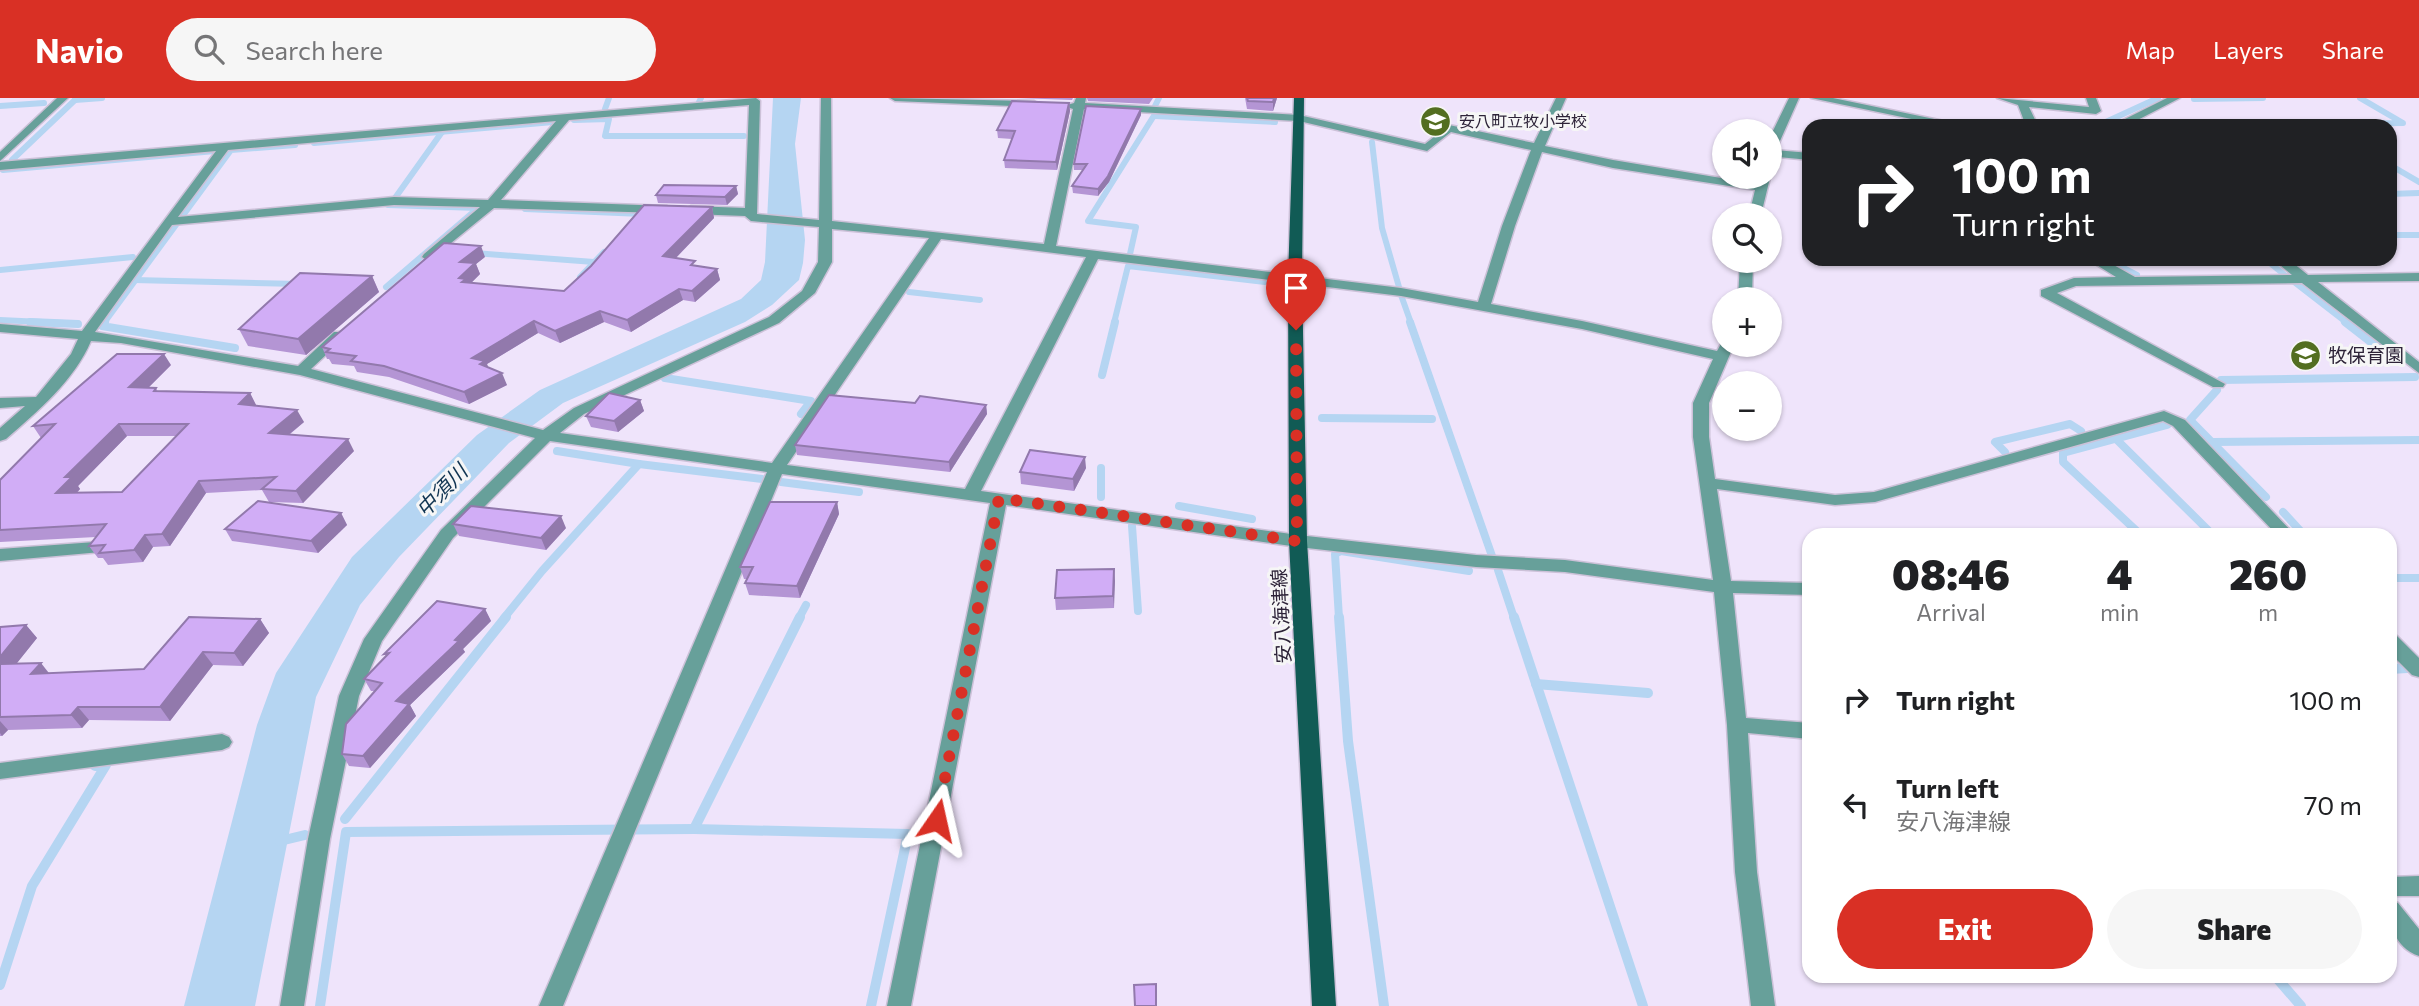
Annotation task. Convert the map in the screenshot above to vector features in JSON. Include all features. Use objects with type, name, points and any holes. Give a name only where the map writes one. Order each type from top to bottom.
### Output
[{"type":"main road","name":"安八海津線","points":[[1299,98],[1295,278],[1297,541],[1324,1006]]},
{"type":"street","points":[[0,158],[63,98]]},
{"type":"street","points":[[614,112],[618,98]]},
{"type":"street","points":[[292,1006],[319,839],[349,696],[373,639],[447,534],[539,435],[579,411],[774,320],[793,307],[818,280],[825,262],[815,222],[826,98]]},
{"type":"street","points":[[895,98],[1080,102],[1299,118],[1427,148],[1449,128],[1536,147],[1712,174]]},
{"type":"street","points":[[1483,306],[1536,147],[1561,98]]},
{"type":"street","points":[[1782,124],[1794,98]]},
{"type":"street","points":[[1816,98],[1926,119]]},
{"type":"street","points":[[2002,98],[2096,111],[2091,98]]},
{"type":"street","points":[[2132,119],[2175,98]]},
{"type":"street","points":[[2019,100],[2028,119]]},
{"type":"street","points":[[0,166],[755,101],[751,217],[938,235],[1295,278],[1483,306],[1712,349]]},
{"type":"street","points":[[1049,249],[1080,102]]},
{"type":"street","points":[[414,271],[491,204],[566,117]]},
{"type":"street","points":[[0,436],[40,401],[78,355],[87,334],[226,145]]},
{"type":"street","points":[[1782,154],[1802,156]]},
{"type":"street","points":[[167,222],[394,201],[751,212]]},
{"type":"street","points":[[551,1006],[777,467],[938,235]]},
{"type":"street","points":[[971,494],[1094,254]]},
{"type":"street","points":[[2106,266],[2132,281]]},
{"type":"street","points":[[2289,266],[2419,369]]},
{"type":"street","points":[[2218,384],[2046,293],[2074,282],[2419,277]]},
{"type":"street","points":[[302,371],[350,326]]},
{"type":"street","points":[[0,328],[87,334],[302,371],[489,419],[539,435],[1297,541],[1476,561],[1565,566],[1723,587],[1802,589]]},
{"type":"street","points":[[1721,357],[1701,403],[1701,437],[1710,483],[1723,587],[1737,725],[1746,872],[1763,1006]]},
{"type":"street","points":[[0,403],[40,401]]},
{"type":"street","points":[[1710,483],[1835,500],[1875,497],[2164,416],[2179,423],[2280,528]]},
{"type":"street","points":[[899,1006],[999,498]]},
{"type":"street","points":[[0,555],[94,548]]},
{"type":"street","points":[[2397,647],[2419,670]]},
{"type":"street","points":[[1737,725],[1802,731]]},
{"type":"street","points":[[0,771],[222,742]]},
{"type":"street","points":[[2397,887],[2419,886]]},
{"type":"street","points":[[2397,919],[2419,946]]},
{"type":"water","name":"中須川","points":[[773,98],[801,98],[795,144],[805,240],[799,280],[772,305],[745,322],[563,403],[509,443],[399,557],[360,605],[316,697],[255,1006],[184,1006],[257,725],[276,673],[352,557],[477,435],[540,390],[741,299],[761,280],[765,262]]},
{"type":"building","points":[[1247,98],[1274,98],[1273,102],[1248,101]]},
{"type":"building","points":[[1012,101],[1069,103],[1056,162],[1004,160],[1015,131],[997,130]]},
{"type":"building","points":[[1086,106],[1141,109],[1108,176],[1098,189],[1072,186],[1087,164],[1074,164]]},
{"type":"building","points":[[664,185],[736,186],[725,197],[656,195]]},
{"type":"building","points":[[644,205],[712,207],[663,256],[695,261],[691,265],[717,269],[692,291],[679,289],[627,320],[600,311],[555,331],[534,321],[472,358],[485,361],[480,364],[502,373],[464,392],[384,366],[351,361],[356,356],[326,352],[330,349],[322,347],[444,243],[481,246],[460,262],[475,263],[459,278],[466,279],[462,282],[564,291],[591,266]]},
{"type":"building","points":[[300,273],[372,276],[298,339],[239,329]]},
{"type":"building","points":[[117,354],[164,354],[129,387],[156,388],[154,391],[250,393],[239,404],[297,410],[269,433],[348,439],[296,491],[262,489],[276,477],[199,481],[162,534],[145,535],[134,550],[99,553],[105,545],[89,546],[106,524],[0,530],[0,480],[55,424],[33,426]],"holes":[[[119,424],[188,424],[122,492],[56,493],[72,477],[65,477]]]},
{"type":"building","points":[[609,393],[640,400],[614,421],[586,416]]},
{"type":"building","points":[[829,395],[915,403],[920,396],[986,405],[949,462],[795,445]]},
{"type":"building","points":[[1030,450],[1085,457],[1073,479],[1020,472]]},
{"type":"building","points":[[258,501],[341,513],[311,541],[225,529]]},
{"type":"building","points":[[770,502],[837,502],[797,586],[745,583],[753,567],[740,567]]},
{"type":"building","points":[[471,506],[561,516],[541,538],[453,524]]},
{"type":"building","points":[[1114,569],[1113,596],[1055,598],[1057,570]]},
{"type":"building","points":[[437,601],[485,609],[455,640],[459,641],[396,701],[409,704],[363,756],[342,754],[346,724],[382,683],[364,679],[389,653],[384,654]]},
{"type":"building","points":[[189,617],[260,619],[234,653],[203,652],[160,707],[78,707],[71,715],[0,717],[0,664],[41,663],[31,674],[144,669]]},
{"type":"building","points":[[26,625],[0,657],[0,627]]},
{"type":"building","points":[[1156,984],[1156,1006],[1135,1006],[1134,985]]},
{"type":"waterway","points":[[12,160],[77,98]]},
{"type":"waterway","points":[[75,100],[102,98]]},
{"type":"waterway","points":[[605,109],[609,98]]},
{"type":"waterway","points":[[699,102],[701,98]]},
{"type":"waterway","points":[[1155,106],[1159,98]]},
{"type":"waterway","points":[[2112,119],[2158,98]]},
{"type":"waterway","points":[[2194,99],[2263,98]]},
{"type":"waterway","points":[[2360,98],[2396,119]]},
{"type":"waterway","points":[[0,106],[44,103]]},
{"type":"waterway","points":[[1130,254],[1136,227],[1088,221],[1155,114]]},
{"type":"waterway","points":[[1155,116],[1275,122]]},
{"type":"waterway","points":[[574,120],[609,119],[605,136],[744,136]]},
{"type":"waterway","points":[[2397,120],[2403,123],[2397,123]]},
{"type":"waterway","points":[[314,143],[553,122]]},
{"type":"waterway","points":[[395,198],[442,132]]},
{"type":"waterway","points":[[1372,142],[1382,228],[1399,287]]},
{"type":"waterway","points":[[136,280],[231,150],[295,145]]},
{"type":"waterway","points":[[3,170],[215,151]]},
{"type":"waterway","points":[[2397,169],[2419,182]]},
{"type":"waterway","points":[[2397,194],[2419,193]]},
{"type":"waterway","points":[[386,287],[478,208],[388,205]]},
{"type":"waterway","points":[[525,209],[642,214],[639,217]]},
{"type":"waterway","points":[[2397,235],[2419,235]]},
{"type":"waterway","points":[[580,277],[604,252]]},
{"type":"waterway","points":[[474,253],[594,262]]},
{"type":"waterway","points":[[0,270],[133,257]]},
{"type":"waterway","points":[[1114,323],[1128,266],[1265,282]]},
{"type":"waterway","points":[[2120,266],[2137,275]]},
{"type":"waterway","points":[[2274,266],[2286,276]]},
{"type":"waterway","points":[[104,323],[136,280]]},
{"type":"waterway","points":[[136,280],[300,284]]},
{"type":"waterway","points":[[2294,282],[2347,323]]},
{"type":"waterway","points":[[909,292],[980,300]]},
{"type":"waterway","points":[[1401,295],[1411,323]]},
{"type":"waterway","points":[[0,320],[64,323]]},
{"type":"waterway","points":[[30,322],[78,324]]},
{"type":"waterway","points":[[105,322],[102,326],[235,348]]},
{"type":"waterway","points":[[1102,375],[1115,322]]},
{"type":"waterway","points":[[1410,322],[1492,556]]},
{"type":"waterway","points":[[2345,322],[2390,357]]},
{"type":"waterway","points":[[2221,380],[2415,377]]},
{"type":"waterway","points":[[665,378],[811,401],[801,414]]},
{"type":"waterway","points":[[2217,390],[2190,420],[2266,497]]},
{"type":"waterway","points":[[1322,418],[1432,419]]},
{"type":"waterway","points":[[2005,452],[1995,442],[2070,424],[2081,431]]},
{"type":"waterway","points":[[2133,528],[2063,462],[2063,453],[2167,425]]},
{"type":"waterway","points":[[2116,439],[2206,528]]},
{"type":"waterway","points":[[2213,442],[2419,440]]},
{"type":"waterway","points":[[557,451],[639,464]]},
{"type":"waterway","points":[[504,618],[542,571],[639,464]]},
{"type":"waterway","points":[[639,464],[762,479]]},
{"type":"waterway","points":[[1101,468],[1101,497]]},
{"type":"waterway","points":[[781,482],[859,492]]},
{"type":"waterway","points":[[1179,506],[1252,519]]},
{"type":"waterway","points":[[2283,512],[2298,528]]},
{"type":"waterway","points":[[1132,526],[1138,611]]},
{"type":"waterway","points":[[1339,618],[1335,554],[1341,551],[1469,571]]},
{"type":"waterway","points":[[1498,570],[1514,618]]},
{"type":"waterway","points":[[2397,578],[2419,578]]},
{"type":"waterway","points":[[799,618],[806,605]]},
{"type":"waterway","points":[[345,819],[506,617]]},
{"type":"waterway","points":[[694,829],[800,617]]},
{"type":"waterway","points":[[1339,617],[1348,741],[1384,1006]]},
{"type":"waterway","points":[[1514,617],[1536,684]]},
{"type":"waterway","points":[[2397,669],[2407,668]]},
{"type":"waterway","points":[[1536,684],[1648,693]]},
{"type":"waterway","points":[[1536,684],[1643,1006]]},
{"type":"waterway","points":[[0,985],[32,886],[106,765],[95,766]]},
{"type":"waterway","points":[[320,1006],[346,832],[694,829]]},
{"type":"waterway","points":[[694,829],[908,834],[871,1006]]},
{"type":"waterway","points":[[280,841],[305,835]]},
{"type":"waterway","points":[[2281,983],[2301,1006]]},
{"type":"place","name":"安八町立牧小学校","points":[[1436,121]]},
{"type":"place","name":"牧保育園","points":[[2305,355]]},
{"type":"route","points":[[937,820],[999,498],[1297,541],[1296,330]]}]
